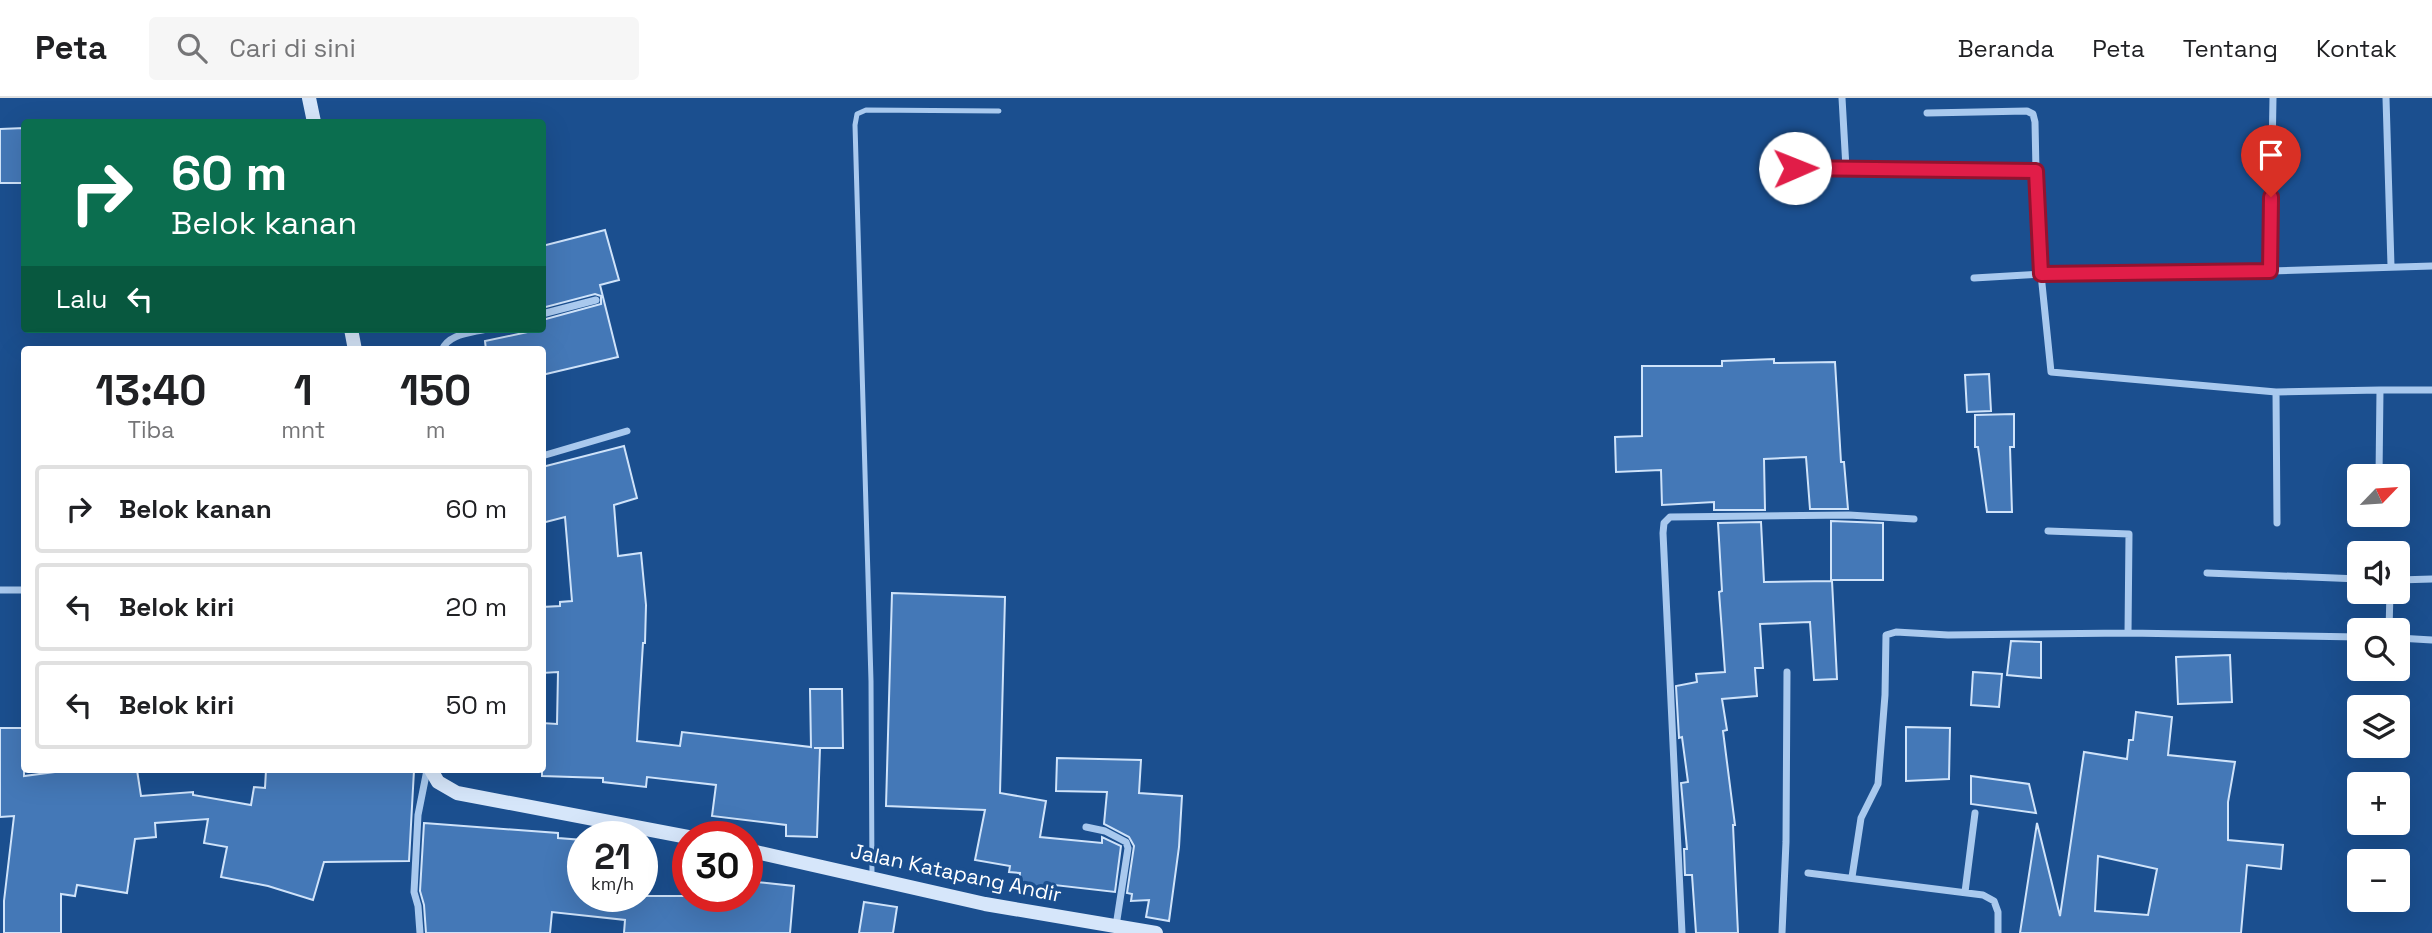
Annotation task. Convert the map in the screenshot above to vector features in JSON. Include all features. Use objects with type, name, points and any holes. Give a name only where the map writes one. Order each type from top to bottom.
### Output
[{"type":"street","points":[[309,98],[313,119]]},
{"type":"street","points":[[1842,98],[1846,168]]},
{"type":"street","points":[[2270,271],[2273,98]]},
{"type":"street","points":[[2386,98],[2391,267]]},
{"type":"street","points":[[1927,113],[2027,111],[2033,114],[2041,274],[2051,372],[2276,392],[2432,390]]},
{"type":"street","points":[[1795,168],[2036,171]]},
{"type":"street","points":[[1974,278],[2041,274],[2432,266]]},
{"type":"street","points":[[546,313],[596,300]]},
{"type":"street","points":[[444,346],[451,338],[470,333]]},
{"type":"street","points":[[2379,464],[2380,390]]},
{"type":"street","points":[[2276,392],[2277,523]]},
{"type":"street","points":[[546,455],[627,431]]},
{"type":"street","points":[[1682,933],[1664,523],[1670,517],[1849,515],[1914,519]]},
{"type":"street","points":[[2048,531],[2129,534],[2128,633]]},
{"type":"street","points":[[2207,573],[2347,579]]},
{"type":"street","points":[[2410,580],[2432,579]]},
{"type":"street","points":[[0,590],[21,590]]},
{"type":"street","points":[[1852,877],[1861,818],[1878,784],[1885,695],[1886,635],[1896,632],[1948,635],[2128,633],[2347,637]]},
{"type":"street","points":[[2410,639],[2432,640]]},
{"type":"street","points":[[1782,933],[1786,842],[1787,673]]},
{"type":"street","points":[[420,933],[414,892],[418,815],[428,773]]},
{"type":"street","points":[[431,773],[438,782],[457,793],[672,834]]},
{"type":"street","points":[[1965,892],[1975,813]]},
{"type":"street","points":[[1086,827],[1105,831],[1126,842],[1128,848],[1116,926]]},
{"type":"street","name":"Jalan Katapang Andir","points":[[763,853],[985,904],[1156,933]]},
{"type":"street","points":[[1808,873],[1983,895],[1994,901],[1998,912],[1998,933]]},
{"type":"lane","points":[[872,877],[871,681],[855,170],[857,114],[866,110],[999,111]]},
{"type":"building","points":[[21,128],[21,183],[0,183],[0,129]]},
{"type":"building","points":[[605,230],[619,280],[600,285],[618,357],[546,374],[546,346],[486,346],[485,341],[523,333],[546,333],[546,319],[601,304],[601,296],[595,294],[546,307],[546,245]]},
{"type":"building","points":[[1774,359],[1774,363],[1835,362],[1841,462],[1844,462],[1848,509],[1810,509],[1806,457],[1764,459],[1765,510],[1714,510],[1714,502],[1662,505],[1661,470],[1616,472],[1615,437],[1642,436],[1642,366],[1722,366],[1722,361]]},
{"type":"building","points":[[1989,374],[1991,411],[1967,412],[1965,375]]},
{"type":"building","points":[[2014,414],[2014,447],[2010,447],[2012,512],[1987,512],[1978,447],[1975,447],[1975,415]]},
{"type":"building","points":[[624,446],[637,498],[614,505],[618,556],[641,553],[646,605],[637,741],[680,746],[682,732],[811,747],[810,689],[842,689],[843,748],[820,748],[817,837],[786,836],[786,825],[712,816],[716,785],[647,777],[646,787],[603,782],[603,778],[542,776],[542,773],[546,773],[546,723],[557,724],[558,672],[546,673],[546,607],[560,606],[560,602],[572,601],[565,517],[546,522],[546,466]]},
{"type":"building","points":[[1831,521],[1883,523],[1883,580],[1831,580]]},
{"type":"building","points":[[1761,522],[1764,582],[1832,581],[1837,679],[1814,680],[1810,622],[1760,624],[1763,668],[1755,668],[1757,696],[1722,699],[1727,730],[1723,731],[1735,825],[1738,933],[1696,933],[1692,875],[1685,875],[1684,849],[1687,849],[1681,783],[1688,782],[1682,737],[1679,738],[1676,686],[1697,682],[1696,674],[1725,672],[1719,592],[1722,591],[1718,523]]},
{"type":"building","points":[[892,593],[1005,597],[1000,793],[1046,801],[1040,837],[1102,843],[1102,837],[1121,846],[1115,892],[1046,884],[1045,890],[1019,886],[1020,873],[1009,872],[1010,866],[975,860],[985,810],[886,806]]},
{"type":"building","points":[[2011,641],[2041,642],[2041,678],[2007,675]]},
{"type":"building","points":[[2230,655],[2232,702],[2178,704],[2176,657]]},
{"type":"building","points":[[1973,672],[2002,674],[1999,707],[1971,705]]},
{"type":"building","points":[[2136,712],[2172,717],[2168,755],[2235,762],[2228,802],[2228,840],[2283,845],[2281,869],[2247,865],[2241,933],[2020,933],[2037,823],[2060,916],[2084,752],[2127,759],[2129,740],[2133,740]],"holes":[[[2098,856],[2157,869],[2148,915],[2095,911]]]},
{"type":"building","points":[[1906,727],[1950,728],[1949,779],[1906,781]]},
{"type":"building","points":[[0,728],[21,728],[21,773],[24,773],[24,776],[47,773],[137,773],[141,796],[193,792],[193,795],[251,805],[254,787],[265,788],[266,773],[414,773],[409,861],[324,862],[313,900],[268,886],[221,877],[227,847],[204,843],[208,819],[155,823],[156,837],[135,839],[127,893],[77,885],[75,896],[61,894],[61,933],[4,933],[4,901],[14,816],[0,817]]},
{"type":"building","points":[[1057,758],[1141,760],[1139,793],[1182,796],[1179,847],[1169,921],[1146,917],[1149,900],[1131,901],[1132,894],[1127,893],[1134,846],[1129,837],[1104,824],[1107,792],[1056,791]]},
{"type":"building","points":[[1971,776],[2029,784],[2036,813],[1971,804]]},
{"type":"building","points":[[424,823],[558,833],[558,838],[567,839],[567,912],[658,912],[658,896],[672,896],[672,912],[763,912],[763,883],[794,886],[790,933],[624,933],[625,920],[552,912],[550,933],[426,933],[420,891]]},
{"type":"building","points":[[864,902],[897,907],[893,933],[859,933]]},
{"type":"route","points":[[1795,168],[2036,171],[2041,274],[2270,271],[2271,197]]}]
